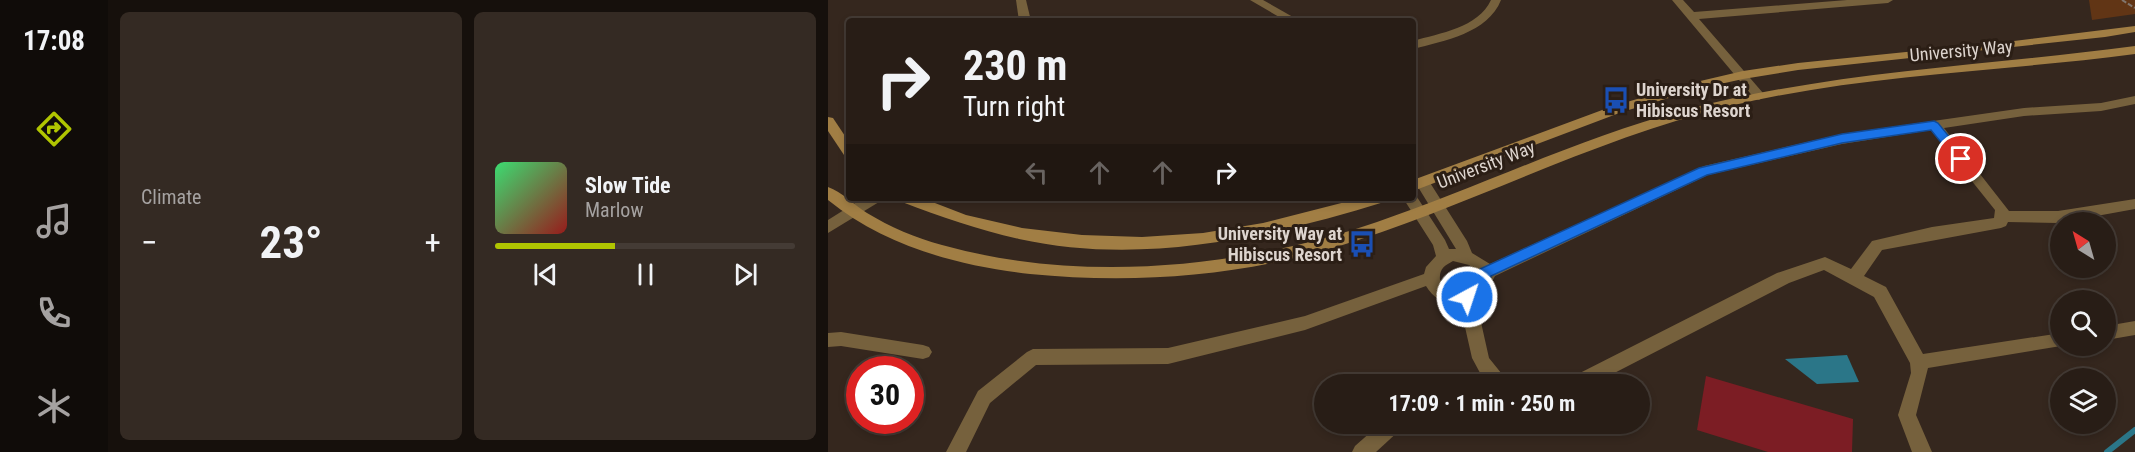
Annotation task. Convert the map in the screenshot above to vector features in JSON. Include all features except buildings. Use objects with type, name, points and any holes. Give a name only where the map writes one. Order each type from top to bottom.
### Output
[{"type":"main road","name":"University Way","points":[[1418,184],[1618,108],[1682,89],[1742,75],[1803,65],[1988,48],[2135,29]]},
{"type":"main road","name":"University Way","points":[[828,192],[853,212],[884,230],[961,257],[1039,269],[1120,273],[1231,264],[1330,243],[1438,205],[1626,133],[1687,114],[1759,96],[1858,80],[2018,65],[2135,50]]},
{"type":"main road","points":[[828,122],[846,148]]},
{"type":"main road","points":[[914,201],[952,216],[1018,234],[1112,242],[1189,239],[1240,233],[1307,220],[1369,201]]},
{"type":"street","points":[[1021,0],[1024,18]]},
{"type":"street","points":[[1255,0],[1288,18]]},
{"type":"street","points":[[1416,44],[1480,21],[1490,14],[1496,0]]},
{"type":"street","points":[[1677,0],[1759,96]]},
{"type":"street","points":[[1691,16],[1888,0]]},
{"type":"street","points":[[1485,273],[1704,171],[1842,139],[2024,112],[2101,107],[2135,100]]},
{"type":"street","points":[[1854,278],[1877,245],[2001,222],[2002,209],[1934,125]]},
{"type":"street","points":[[1418,184],[1438,205],[1462,245],[1465,255]]},
{"type":"street","points":[[828,227],[870,201]]},
{"type":"street","points":[[1412,201],[1440,244],[1444,258]]},
{"type":"street","points":[[2002,216],[2058,217],[2135,204]]},
{"type":"street","points":[[1465,255],[1481,264],[1485,273],[1481,288],[1467,297],[1449,297],[1440,294],[1433,287],[1430,278],[1432,269],[1444,258],[1465,255]]},
{"type":"street","points":[[1596,374],[1783,278],[1825,263],[1880,292],[1919,362],[1920,373],[1907,415],[1922,452]]},
{"type":"street","points":[[956,452],[984,398],[1033,357],[1168,356],[1305,323],[1430,278]]},
{"type":"street","points":[[1467,297],[1480,356],[1488,374]]},
{"type":"street","points":[[2116,331],[2135,328]]},
{"type":"street","points":[[828,340],[841,339],[922,352]]},
{"type":"street","points":[[1919,362],[2050,342]]},
{"type":"street","points":[[1362,452],[1382,434]]},
{"type":"path","points":[[2122,0],[2135,8]]},
{"type":"shaded area","points":[[2089,0],[2135,0],[2135,14],[2092,20]]},
{"type":"water","points":[[1847,355],[1859,382],[1817,384],[1785,359]]},
{"type":"waterway","points":[[2107,452],[2135,430]]},
{"type":"place","name":"University Dr at Hibiscus Resort","points":[[1616,100]]},
{"type":"place","name":"University Way at Hibiscus Resort","points":[[1362,244]]},
{"type":"route","points":[[1467,297],[1481,288],[1485,281],[1485,273],[1704,171],[1842,139],[1934,125],[1961,159]]}]
